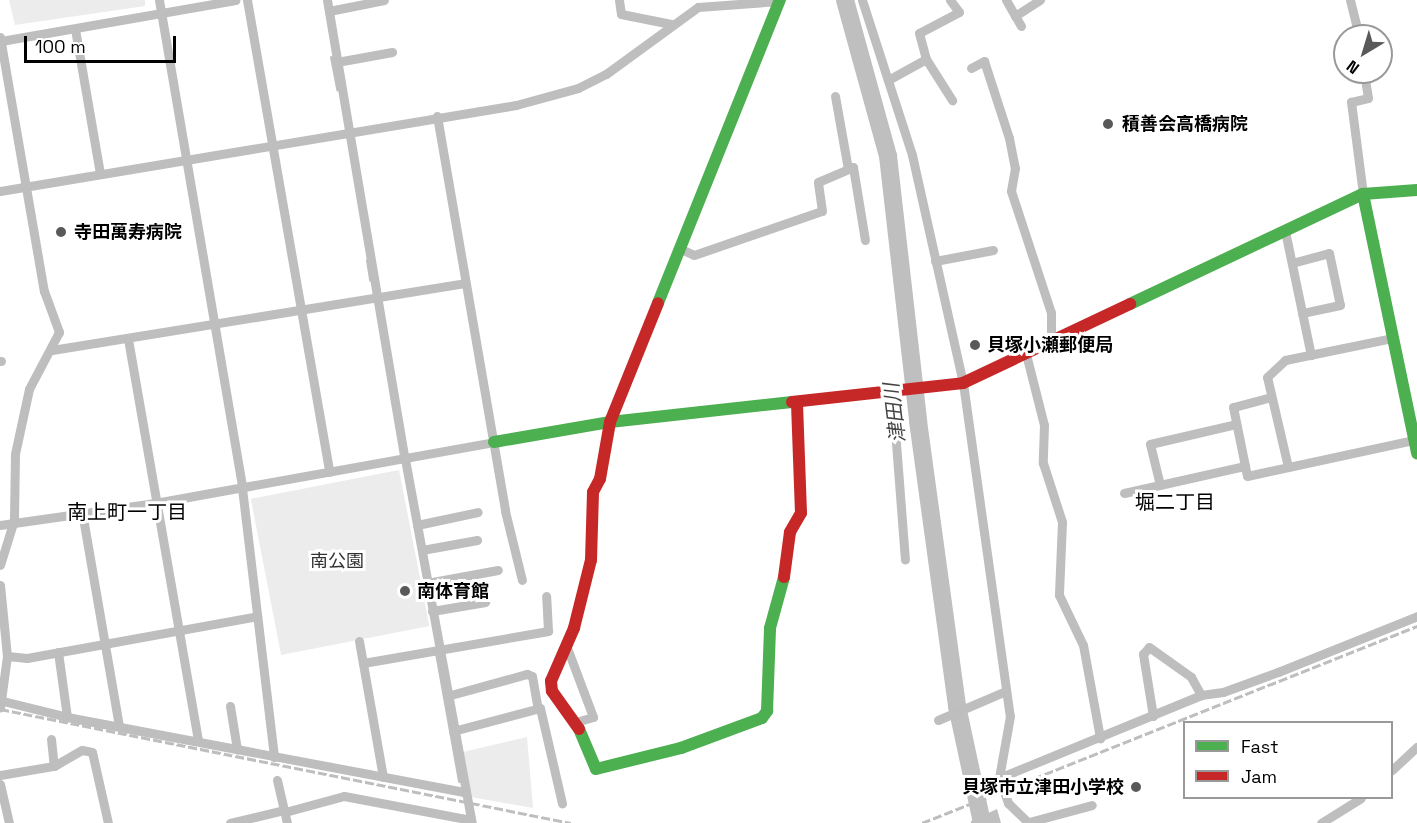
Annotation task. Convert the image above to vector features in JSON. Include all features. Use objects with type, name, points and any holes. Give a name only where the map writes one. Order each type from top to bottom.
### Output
[{"type":"street","points":[[159,0],[242,488],[274,757]]},
{"type":"street","points":[[0,565],[14,520],[15,454],[29,389],[52,350],[59,332],[44,291],[0,39],[75,29],[161,11],[235,0]]},
{"type":"street","points":[[247,0],[274,146],[328,472]]},
{"type":"street","points":[[230,823],[344,796],[472,821],[464,792],[453,731],[348,134],[327,0]]},
{"type":"street","points":[[329,11],[384,0]]},
{"type":"street","points":[[619,0],[621,14],[671,24]]},
{"type":"street","points":[[0,191],[348,134],[437,116],[516,105],[578,88],[623,63],[671,24],[698,7],[780,0],[610,422],[600,479],[591,504],[591,560],[574,628],[555,667],[552,691],[576,722],[596,769],[723,734],[762,718],[767,711],[770,628],[790,554],[790,532],[801,513],[797,403]]},
{"type":"street","points":[[862,0],[912,156],[963,383],[1010,716],[999,778],[1008,803],[1029,823],[1092,805]]},
{"type":"street","points":[[950,0],[959,12],[919,33],[926,59],[951,100]]},
{"type":"street","points":[[1006,0],[1021,26]]},
{"type":"street","points":[[1015,16],[1040,0]]},
{"type":"street","points":[[1350,0],[1356,24]]},
{"type":"street","points":[[75,29],[100,174]]},
{"type":"street","points":[[337,62],[392,52]]},
{"type":"street","points":[[888,80],[926,59]]},
{"type":"street","points":[[970,68],[984,61],[1009,138],[1015,168],[1011,191],[1050,313],[1051,341]]},
{"type":"street","points":[[1366,84],[1368,98],[1351,102],[1363,194],[1417,453]]},
{"type":"street","points":[[835,96],[854,167],[865,240]]},
{"type":"street","points":[[437,116],[505,511],[522,580]]},
{"type":"street","points":[[681,249],[694,255],[822,211],[818,182],[854,167]]},
{"type":"street","points":[[0,525],[14,520],[155,503],[610,422],[963,383],[1363,194],[1417,190]]},
{"type":"street","points":[[1285,231],[1311,355]]},
{"type":"street","points":[[935,261],[993,250]]},
{"type":"street","points":[[1292,263],[1329,253],[1338,294],[1340,305],[1302,313]]},
{"type":"street","points":[[52,350],[465,283]]},
{"type":"street","points":[[1288,467],[1267,377],[1285,360],[1392,338]]},
{"type":"street","points":[[128,339],[198,741]]},
{"type":"street","points":[[1026,354],[1044,425],[1042,463],[1062,522],[1059,595],[1083,645],[1100,738]]},
{"type":"street","points":[[892,391],[905,559]]},
{"type":"street","points":[[1271,397],[1233,407],[1247,476],[1414,440]]},
{"type":"street","points":[[1160,485],[1150,444],[1236,424]]},
{"type":"street","points":[[1124,493],[1245,466]]},
{"type":"street","points":[[82,512],[119,726]]},
{"type":"street","points":[[417,525],[478,512]]},
{"type":"street","points":[[422,550],[477,540]]},
{"type":"street","points":[[427,583],[498,570]]},
{"type":"street","points":[[0,585],[5,652],[2,704],[464,792]]},
{"type":"street","points":[[363,663],[439,648],[548,631],[546,596]]},
{"type":"street","points":[[432,611],[485,602]]},
{"type":"street","points":[[5,652],[27,658],[257,616]]},
{"type":"street","points":[[999,778],[1202,695],[1223,692],[1278,672],[1417,616]]},
{"type":"street","points":[[359,641],[383,777]]},
{"type":"street","points":[[566,645],[593,717],[576,722]]},
{"type":"street","points":[[1153,716],[1143,654],[1149,647],[1191,677],[1202,695]]},
{"type":"street","points":[[58,652],[68,717]]},
{"type":"street","points":[[447,696],[527,674],[532,676],[562,803]]},
{"type":"street","points":[[938,720],[1006,691]]},
{"type":"street","points":[[230,706],[237,749]]},
{"type":"street","points":[[453,731],[538,709]]},
{"type":"street","points":[[51,739],[54,766]]},
{"type":"street","points":[[0,775],[54,766],[82,750],[92,752],[108,823]]},
{"type":"street","points":[[1393,769],[1415,752]]},
{"type":"street","points":[[277,780],[287,823]]},
{"type":"street","points":[[0,784],[9,823]]},
{"type":"street","points":[[1321,823],[1359,799]]},
{"type":"green space","points":[[9,0],[145,0],[145,6],[15,25]]},
{"type":"green space","name":"南公園","points":[[399,470],[429,626],[281,655],[251,499]]},
{"type":"green space","points":[[527,737],[533,808],[471,797],[463,752]]},
{"type":"shaded area","points":[[997,809],[1001,823],[971,823],[971,821]]},
{"type":"waterway","name":"津田川","points":[[845,0],[888,156],[918,421],[957,706],[982,823]]},
{"type":"waterway","points":[[331,57],[337,89]]},
{"type":"waterway","points":[[367,260],[370,280]]},
{"type":"waterway","points":[[436,653],[459,781]]},
{"type":"railway","points":[[922,823],[1417,626]]},
{"type":"railway","points":[[0,709],[571,823]]},
{"type":"traffic: fast","points":[[658,303],[780,0]]},
{"type":"traffic: fast","points":[[1130,304],[1363,194],[1417,190]]},
{"type":"traffic: fast","points":[[1363,194],[1417,453]]},
{"type":"traffic: fast","points":[[494,442],[610,422],[792,402]]},
{"type":"traffic: fast","points":[[579,729],[596,769],[681,748],[762,718],[767,711],[770,628],[784,577]]},
{"type":"traffic: jam","points":[[579,729],[552,691],[551,681],[574,628],[591,560],[593,492],[600,479],[610,422],[658,303]]},
{"type":"traffic: jam","points":[[792,402],[963,383],[1130,304]]},
{"type":"traffic: jam","points":[[784,577],[790,532],[801,513],[797,403]]},
{"type":"place","name":"積善会高橋病院","points":[[1108,124]]},
{"type":"place","name":"寺田萬寿病院","points":[[61,232]]},
{"type":"place","name":"貝塚小瀬郵便局","points":[[975,345]]},
{"type":"place","name":"南体育館","points":[[405,591]]},
{"type":"place","name":"貝塚市立津田小学校","points":[[1136,787]]},
{"type":"district","name":"堀二丁目","points":[[1175,502]]},
{"type":"district","name":"南上町一丁目","points":[[127,512]]}]
